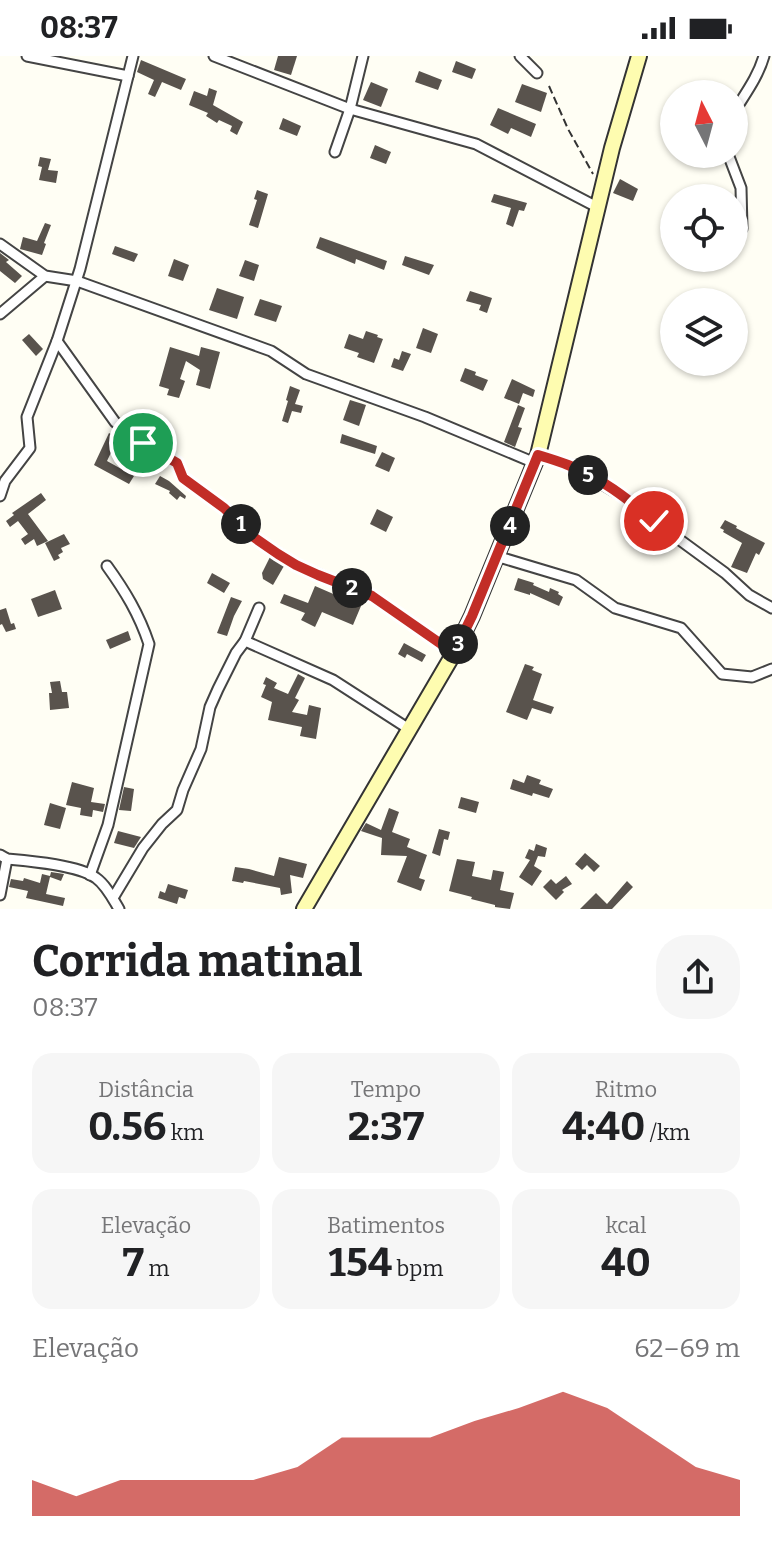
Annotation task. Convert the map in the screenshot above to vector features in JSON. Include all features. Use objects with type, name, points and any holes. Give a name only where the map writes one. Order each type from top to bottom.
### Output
[{"type":"street","points":[[27,56],[128,76]]},
{"type":"street","points":[[0,496],[5,481],[30,448],[27,417],[77,281],[133,56]]},
{"type":"street","points":[[214,56],[350,109],[476,144],[597,207]]},
{"type":"street","points":[[335,152],[363,56]]},
{"type":"street","points":[[520,56],[537,73]]},
{"type":"street","points":[[304,909],[454,653],[536,459],[612,148],[639,56]]},
{"type":"street","points":[[748,91],[764,56]]},
{"type":"street","points":[[0,244],[45,276],[77,281],[271,351],[306,374],[536,459],[570,465],[627,499],[725,573],[749,595],[772,608]]},
{"type":"street","points":[[0,314],[45,276]]},
{"type":"street","points":[[57,341],[115,422],[177,463],[183,478],[224,508],[255,538],[296,565],[372,596],[454,653]]},
{"type":"street","points":[[496,556],[576,580],[615,608],[681,628],[722,674],[752,677],[772,669]]},
{"type":"street","points":[[90,875],[108,825],[149,644],[129,597],[107,566]]},
{"type":"street","points":[[113,898],[143,848],[177,810],[201,749],[214,698],[259,608]]},
{"type":"street","points":[[245,641],[333,680],[409,729]]},
{"type":"street","points":[[0,895],[4,857],[55,864],[90,875],[98,879],[119,909]]},
{"type":"path","points":[[549,86],[568,129],[602,189]]},
{"type":"building","points":[[278,56],[297,56],[291,75],[274,70]]},
{"type":"building","points":[[141,60],[186,79],[181,90],[162,82],[155,97],[148,94],[154,80],[137,72]]},
{"type":"building","points":[[456,61],[476,69],[472,79],[452,72]]},
{"type":"building","points":[[419,71],[442,80],[438,90],[415,82]]},
{"type":"building","points":[[371,82],[388,89],[381,107],[363,100]]},
{"type":"building","points":[[522,84],[547,93],[541,112],[515,102]]},
{"type":"building","points":[[209,88],[217,91],[213,105],[243,122],[237,135],[230,131],[232,126],[219,120],[217,123],[206,116],[208,113],[189,105],[194,91],[207,96]]},
{"type":"building","points":[[498,108],[536,124],[531,137],[511,128],[508,134],[490,125]]},
{"type":"building","points":[[283,118],[301,126],[297,136],[279,129]]},
{"type":"building","points":[[375,145],[391,152],[386,164],[370,158]]},
{"type":"building","points":[[40,157],[51,159],[48,170],[58,171],[56,183],[39,180],[42,167],[38,166]]},
{"type":"building","points":[[620,179],[638,189],[633,201],[613,193]]},
{"type":"building","points":[[257,190],[268,194],[258,228],[249,225]]},
{"type":"building","points":[[494,194],[527,203],[524,211],[519,210],[513,227],[506,224],[511,208],[491,202]]},
{"type":"building","points":[[45,223],[51,225],[42,255],[20,249],[23,237],[37,241]]},
{"type":"building","points":[[320,237],[387,261],[384,270],[356,259],[355,264],[316,248]]},
{"type":"building","points":[[115,246],[138,254],[134,262],[112,254]]},
{"type":"building","points":[[0,253],[22,276],[15,283],[0,271]]},
{"type":"building","points":[[405,256],[434,265],[429,275],[402,265]]},
{"type":"building","points":[[174,259],[189,265],[183,281],[168,276]]},
{"type":"building","points":[[245,260],[259,265],[254,281],[239,276]]},
{"type":"building","points":[[217,288],[244,297],[237,319],[209,310]]},
{"type":"building","points":[[470,291],[492,298],[487,313],[479,310],[481,305],[466,301]]},
{"type":"building","points":[[260,299],[282,306],[276,322],[254,315]]},
{"type":"building","points":[[423,328],[438,334],[431,353],[416,348]]},
{"type":"building","points":[[366,331],[383,339],[374,363],[344,348],[349,334],[363,339]]},
{"type":"building","points":[[29,334],[43,349],[36,356],[22,340]]},
{"type":"building","points":[[170,347],[199,356],[201,347],[220,352],[210,389],[196,385],[200,370],[186,361],[180,379],[185,381],[179,398],[167,395],[169,389],[159,386]]},
{"type":"building","points":[[402,351],[411,354],[403,371],[391,367],[394,358],[399,360]]},
{"type":"building","points":[[465,368],[488,380],[483,391],[460,381]]},
{"type":"building","points":[[512,379],[535,390],[533,397],[523,393],[519,404],[504,398]]},
{"type":"building","points":[[290,386],[300,390],[295,404],[303,406],[301,413],[292,411],[288,423],[282,421]]},
{"type":"building","points":[[350,400],[366,405],[359,426],[343,420]]},
{"type":"building","points":[[518,405],[525,408],[515,447],[504,442]]},
{"type":"building","points":[[109,433],[118,438],[107,461],[134,476],[129,484],[94,465]]},
{"type":"building","points":[[342,434],[377,446],[375,454],[340,443]]},
{"type":"building","points":[[382,452],[395,458],[389,472],[375,466]]},
{"type":"building","points":[[160,476],[186,496],[185,499],[180,496],[177,500],[170,491],[155,484]]},
{"type":"building","points":[[41,493],[46,500],[28,514],[48,541],[37,546],[34,539],[25,545],[21,539],[28,534],[18,521],[10,527],[6,521],[14,515],[12,513]]},
{"type":"building","points":[[377,509],[393,517],[386,532],[370,524]]},
{"type":"building","points":[[725,520],[765,543],[759,555],[756,553],[747,573],[731,567],[742,543],[720,528]]},
{"type":"building","points":[[64,534],[70,544],[61,548],[60,558],[54,561],[45,543]]},
{"type":"building","points":[[270,557],[284,566],[273,585],[263,579],[262,573]]},
{"type":"building","points":[[212,573],[230,583],[224,593],[207,583]]},
{"type":"building","points":[[518,578],[549,592],[550,588],[559,592],[563,597],[559,606],[530,593],[514,590]]},
{"type":"building","points":[[315,586],[361,606],[353,625],[322,612],[315,627],[301,620],[305,613],[280,603],[284,594],[308,603]]},
{"type":"building","points":[[55,590],[62,609],[38,617],[31,599]]},
{"type":"building","points":[[231,597],[242,601],[227,636],[217,633]]},
{"type":"building","points":[[6,608],[16,629],[6,632],[0,625],[0,610]]},
{"type":"building","points":[[128,631],[131,640],[110,649],[106,640]]},
{"type":"building","points":[[404,643],[426,655],[422,662],[407,654],[405,658],[398,654]]},
{"type":"building","points":[[525,664],[542,674],[533,700],[554,707],[551,714],[532,708],[527,720],[506,712]]},
{"type":"building","points":[[298,674],[305,678],[292,712],[307,715],[309,705],[321,708],[316,739],[300,736],[302,727],[268,720],[272,702],[261,697],[266,677],[277,683],[274,688],[288,694]]},
{"type":"building","points":[[60,681],[62,692],[67,692],[69,708],[50,710],[50,682]]},
{"type":"building","points":[[527,775],[553,789],[549,798],[510,789],[513,779],[524,783]]},
{"type":"building","points":[[72,782],[94,788],[91,802],[105,804],[103,812],[93,810],[92,817],[80,815],[81,808],[66,805]]},
{"type":"building","points":[[124,787],[134,789],[131,811],[119,810]]},
{"type":"building","points":[[461,797],[479,802],[476,813],[458,808]]},
{"type":"building","points":[[50,803],[66,808],[60,829],[44,825]]},
{"type":"building","points":[[389,808],[399,812],[392,832],[410,839],[407,847],[427,855],[419,878],[425,880],[421,891],[397,882],[407,856],[381,855],[382,838],[361,831],[366,823],[381,830]]},
{"type":"building","points":[[439,829],[450,832],[448,840],[444,839],[440,856],[432,853]]},
{"type":"building","points":[[118,831],[141,837],[134,848],[114,843]]},
{"type":"building","points":[[536,844],[547,848],[545,857],[538,856],[534,866],[542,871],[532,886],[519,877],[530,860],[525,858],[529,849],[534,851]]},
{"type":"building","points":[[585,853],[600,866],[594,872],[587,865],[582,870],[575,864]]},
{"type":"building","points":[[279,857],[307,864],[303,878],[290,875],[292,893],[281,895],[280,888],[232,881],[235,867],[274,876]]},
{"type":"building","points":[[457,859],[475,862],[472,876],[491,880],[493,870],[504,872],[500,890],[514,893],[510,909],[449,891]]},
{"type":"building","points":[[51,872],[64,874],[61,881],[50,877],[46,894],[65,898],[63,906],[26,898],[28,891],[9,887],[11,879],[23,881],[24,878],[40,883],[42,874],[50,876]]},
{"type":"building","points":[[566,876],[572,884],[562,890],[564,892],[556,900],[543,887],[551,879],[556,884]]},
{"type":"building","points":[[627,881],[633,887],[612,909],[580,909],[596,893],[607,904]]},
{"type":"building","points":[[168,884],[188,890],[185,899],[179,897],[177,904],[158,898],[160,891],[165,893]]},
{"type":"route","points":[[143,443],[177,463],[183,478],[278,554],[318,575],[372,596],[454,653],[538,455],[570,465],[604,484],[654,521]]}]
